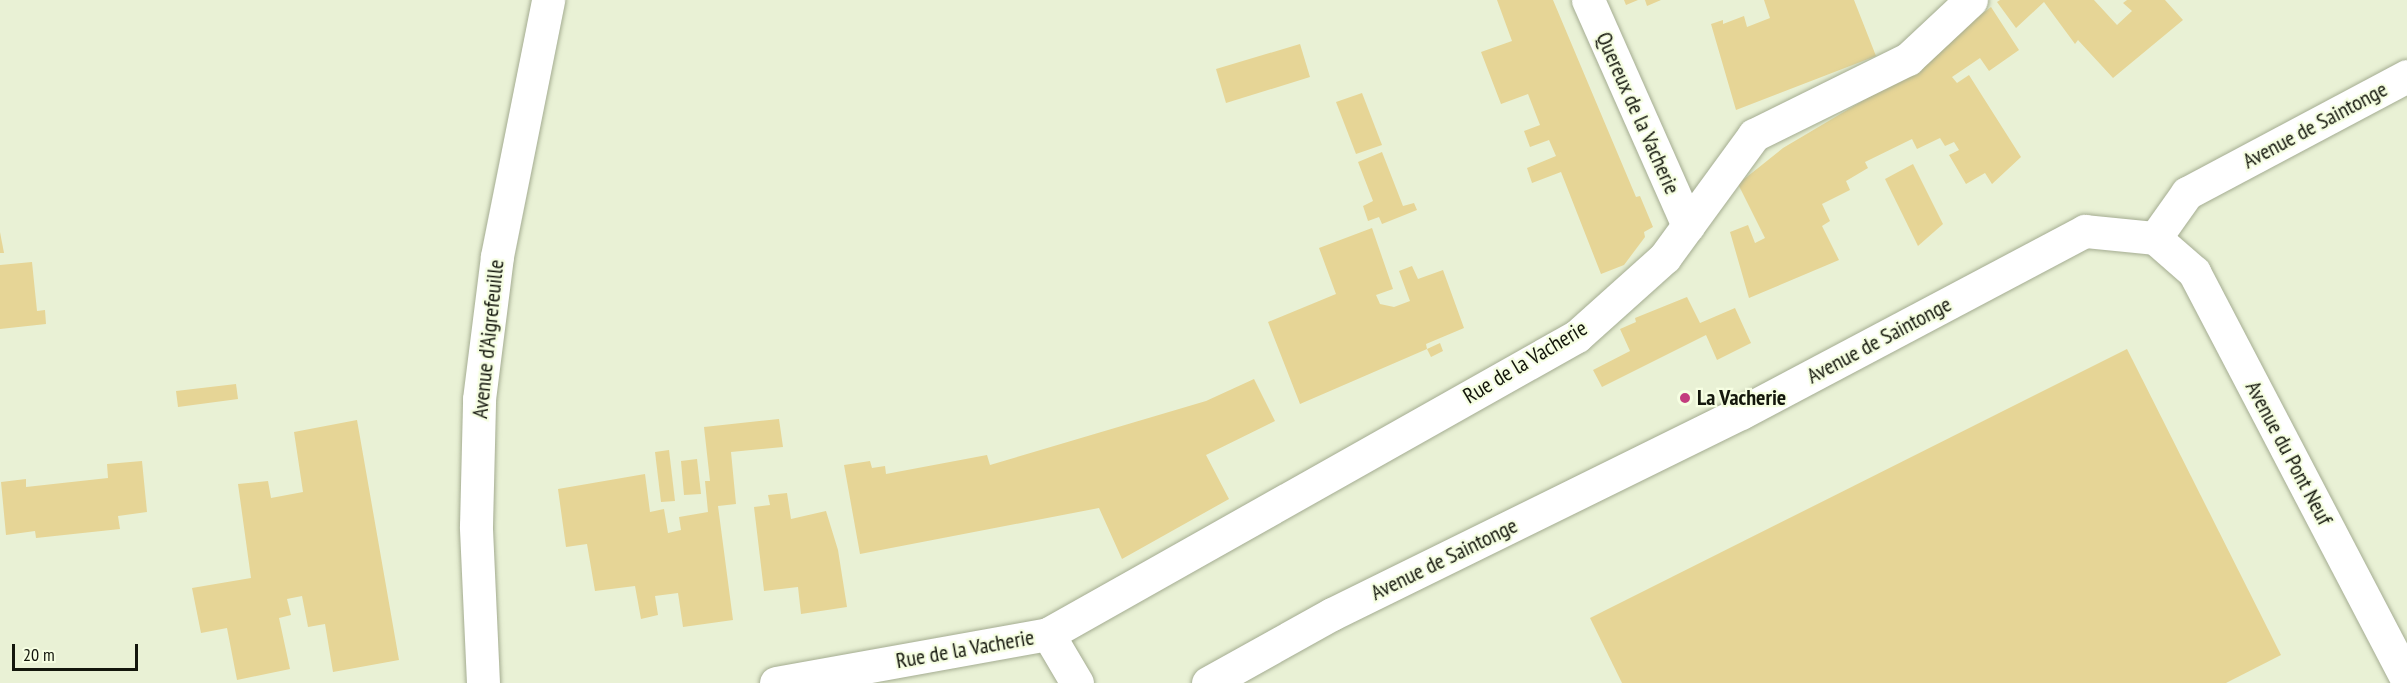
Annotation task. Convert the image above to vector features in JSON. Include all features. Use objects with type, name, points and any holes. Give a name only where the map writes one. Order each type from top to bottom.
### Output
[{"type":"street","name":"Avenue d'Aigrefeuille","points":[[483,683],[476,526],[479,399],[496,256],[548,0]]},
{"type":"street","name":"Quereux de la Vacherie","points":[[1588,0],[1688,226]]},
{"type":"street","name":"Rue de la Vacherie","points":[[776,683],[1047,634],[1577,336],[1665,257],[1754,135],[1908,59],[1956,6]]},
{"type":"street","name":"Avenue de Saintonge","points":[[1208,683],[1332,614],[1741,413],[2085,231],[2155,238],[2187,193],[2407,76]]},
{"type":"street","name":"Avenue du Pont Neuf","points":[[2155,238],[2194,272],[2402,669]]},
{"type":"street","name":"Rue de la Vacherie","points":[[1047,634],[1077,683]]},
{"type":"building","points":[[1497,0],[1553,0],[1636,197],[1640,196],[1653,227],[1644,232],[1645,237],[1624,265],[1601,274],[1561,172],[1532,183],[1527,168],[1556,156],[1549,140],[1530,147],[1524,131],[1540,125],[1528,94],[1501,104],[1481,52],[1512,41]]},
{"type":"building","points":[[1624,0],[1638,0],[1626,5]]},
{"type":"building","points":[[1645,0],[1661,0],[1647,6]]},
{"type":"building","points":[[1764,0],[1854,0],[1876,56],[1736,110],[1711,24],[1723,20],[1723,24],[1744,16],[1747,27],[1770,18]]},
{"type":"building","points":[[2000,0],[2094,0],[2117,25],[2132,11],[2123,3],[2127,0],[2165,0],[2183,20],[2113,78],[2078,40],[2075,44],[2044,2],[2016,28],[1997,2]]},
{"type":"building","points":[[1991,7],[2019,50],[1989,71],[1980,58],[1952,77],[1957,83],[1969,75],[2021,157],[1992,184],[1985,173],[1966,184],[1949,155],[1959,150],[1954,142],[1945,146],[1940,138],[1917,149],[1912,139],[1865,162],[1868,168],[1846,181],[1850,190],[1822,204],[1830,221],[1822,226],[1839,260],[1749,298],[1730,232],[1748,225],[1755,243],[1765,238],[1738,184],[1783,148],[1886,87]]},
{"type":"building","points":[[1300,44],[1310,77],[1226,103],[1216,69]]},
{"type":"building","points":[[1362,93],[1382,145],[1356,154],[1336,102]]},
{"type":"building","points":[[1382,152],[1403,206],[1414,203],[1417,210],[1382,224],[1379,217],[1368,221],[1363,206],[1373,201],[1358,162]]},
{"type":"building","points":[[1913,164],[1943,224],[1918,246],[1885,179]]},
{"type":"building","points":[[1372,228],[1393,289],[1376,295],[1380,304],[1394,307],[1410,301],[1399,271],[1412,266],[1418,279],[1443,270],[1464,328],[1426,344],[1427,349],[1300,404],[1268,322],[1336,294],[1319,248]]},
{"type":"building","points":[[0,232],[4,253],[0,253]]},
{"type":"building","points":[[32,262],[37,311],[45,310],[46,324],[0,329],[0,265]]},
{"type":"building","points":[[1687,297],[1700,323],[1735,308],[1751,343],[1717,360],[1706,335],[1602,387],[1593,370],[1630,351],[1620,329],[1636,322],[1635,318]]},
{"type":"building","points":[[1440,343],[1443,351],[1431,357],[1427,349]]},
{"type":"building","points":[[2127,349],[2281,655],[2226,683],[1622,683],[1590,618]]},
{"type":"building","points":[[1254,379],[1275,421],[1206,455],[1229,499],[1122,559],[1099,508],[860,554],[844,465],[870,461],[872,468],[885,466],[886,474],[987,455],[990,465],[1206,401]]},
{"type":"building","points":[[236,384],[238,399],[178,407],[176,391]]},
{"type":"building","points":[[779,419],[783,447],[731,452],[736,504],[718,506],[733,620],[683,627],[678,593],[655,596],[658,615],[641,619],[635,586],[595,591],[587,544],[566,547],[558,489],[645,474],[650,512],[664,509],[668,533],[681,530],[679,517],[708,512],[705,481],[710,481],[704,427]]},
{"type":"building","points":[[357,420],[399,660],[333,672],[325,624],[308,627],[302,596],[287,599],[291,615],[279,618],[290,669],[237,680],[227,628],[201,633],[192,588],[251,578],[238,484],[268,481],[271,498],[303,492],[294,432]]},
{"type":"building","points":[[669,450],[675,501],[661,502],[655,452]]},
{"type":"building","points":[[697,459],[701,494],[684,495],[681,461]]},
{"type":"building","points":[[142,461],[147,512],[118,516],[120,529],[36,538],[35,531],[6,535],[1,482],[26,479],[26,487],[108,478],[107,464]]},
{"type":"building","points":[[787,493],[791,519],[826,511],[838,550],[847,607],[801,614],[798,587],[764,591],[754,507],[770,505],[768,495]]},
{"type":"place","name":"La Vacherie","points":[[1685,398]]}]
